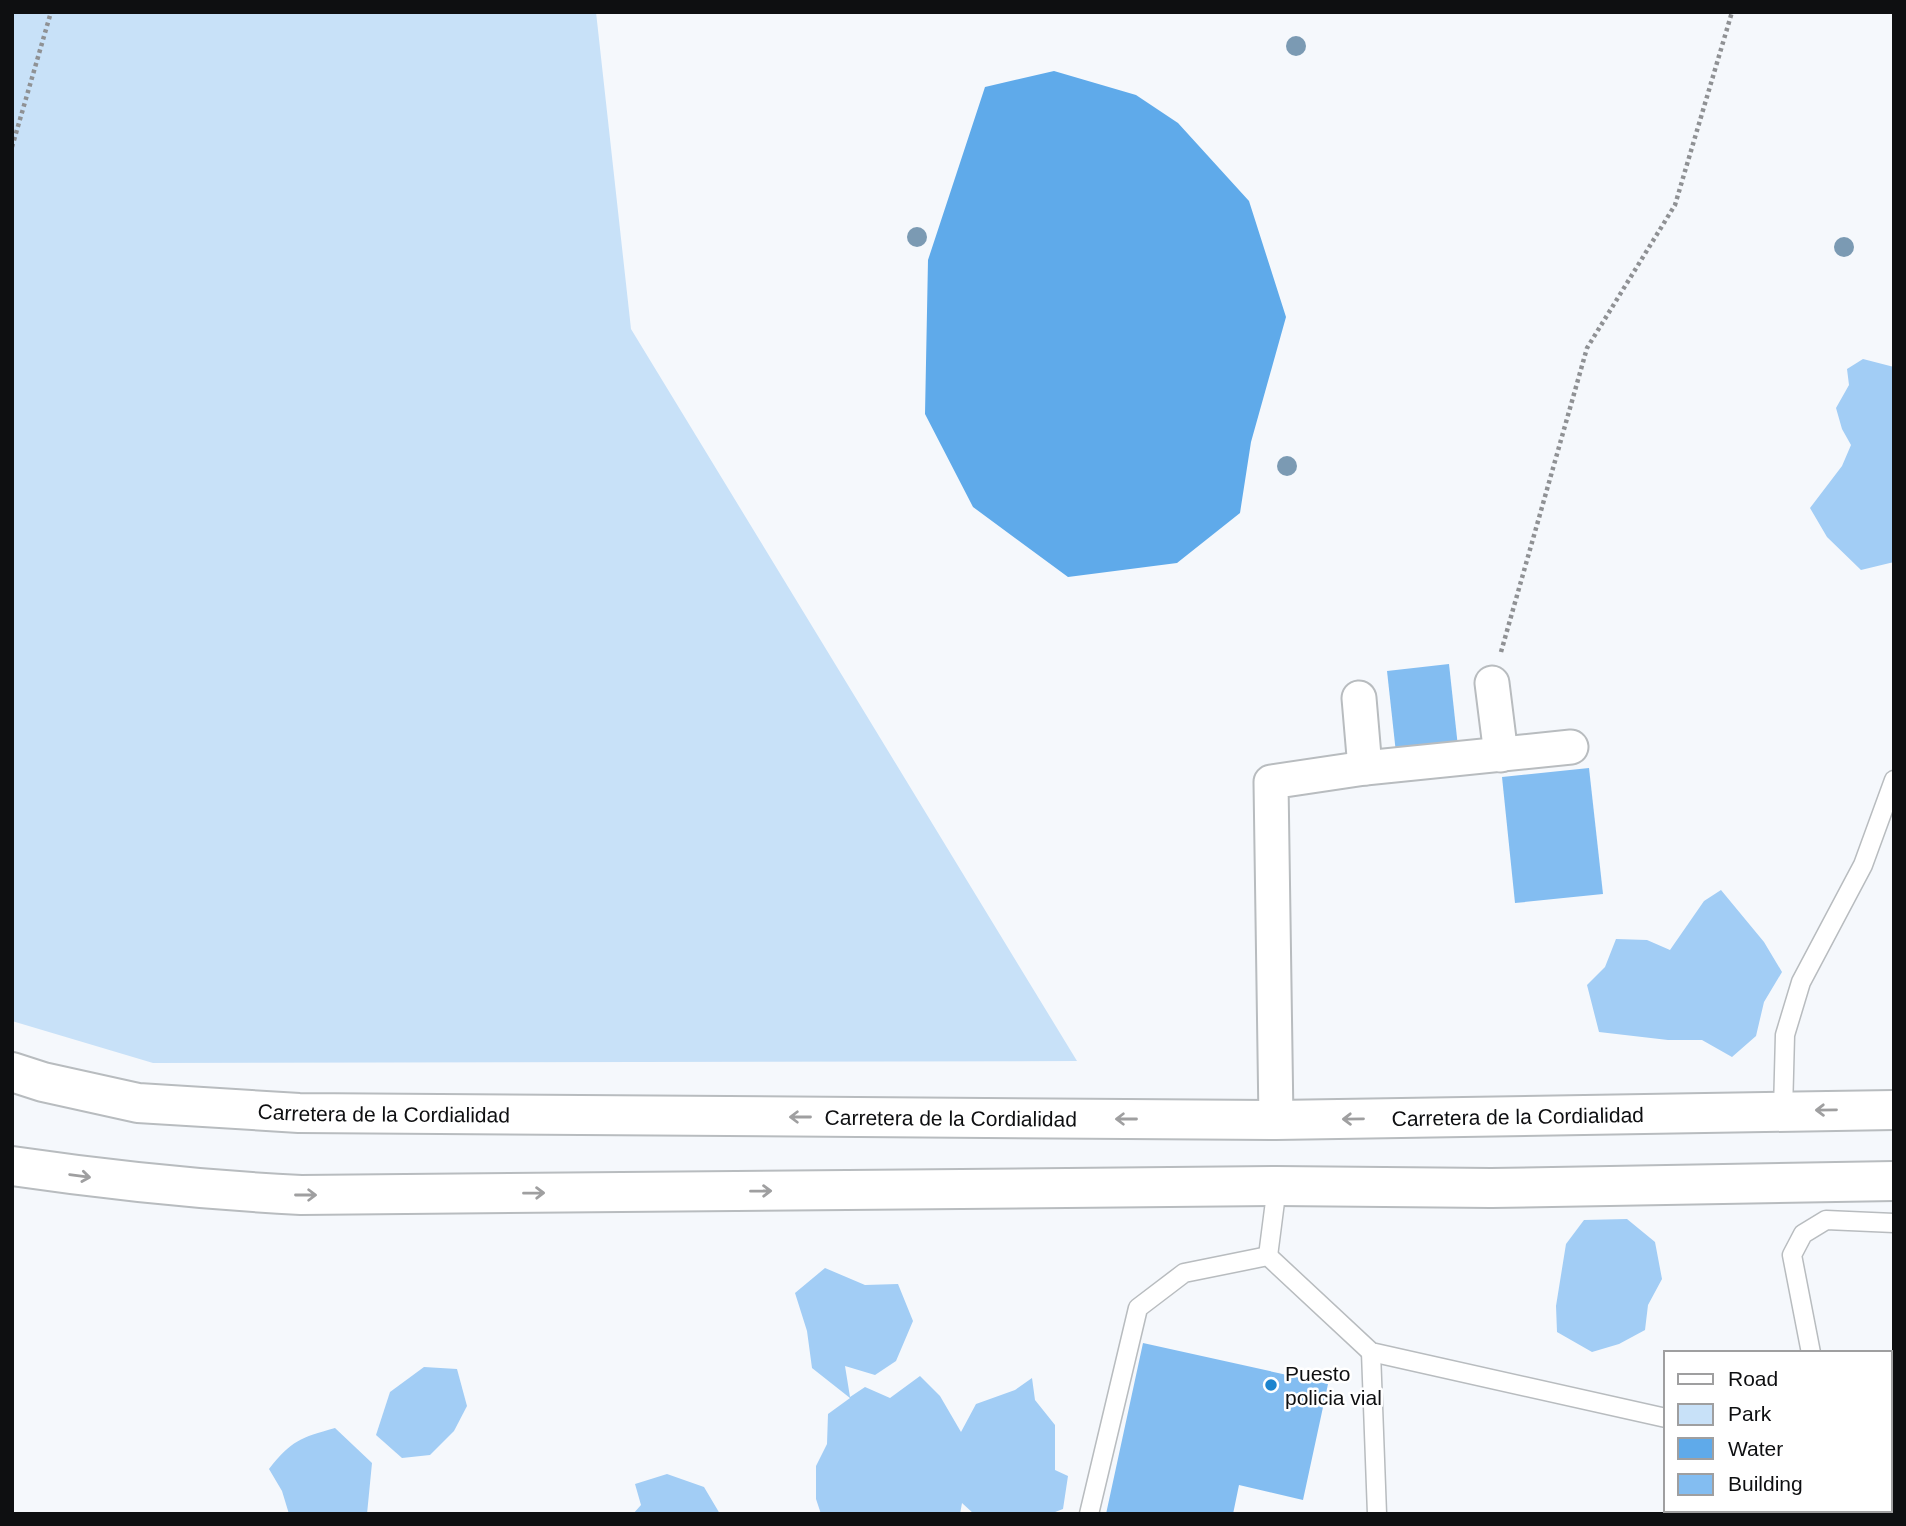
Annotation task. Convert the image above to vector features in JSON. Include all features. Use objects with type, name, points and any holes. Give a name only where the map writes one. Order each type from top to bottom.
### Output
[{"type":"highway","name":"Carretera de la Cordialidad","points":[[12,1072],[43,1082],[138,1102],[299,1114],[1276,1120],[1894,1110]]},
{"type":"highway","points":[[12,1166],[116,1181],[207,1190],[301,1195],[1277,1186],[1491,1188],[1894,1181]]},
{"type":"street","points":[[1492,683],[1500,755]]},
{"type":"street","points":[[1359,698],[1365,768]]},
{"type":"street","points":[[1276,1120],[1271,782],[1365,768],[1571,747]]},
{"type":"lane","points":[[1783,1111],[1785,1035],[1801,982],[1863,865],[1894,780]]},
{"type":"lane","points":[[1268,1256],[1277,1186]]},
{"type":"lane","points":[[1811,1351],[1792,1255],[1803,1234],[1826,1220],[1894,1223]]},
{"type":"lane","points":[[1268,1256],[1371,1352],[1664,1418]]},
{"type":"lane","points":[[1089,1514],[1138,1308],[1184,1273],[1268,1256]]},
{"type":"lane","points":[[1371,1352],[1377,1514]]},
{"type":"path","points":[[12,148],[51,12]]},
{"type":"path","points":[[1492,683],[1587,348],[1675,205],[1732,12]]},
{"type":"green space","points":[[12,12],[596,12],[631,329],[1077,1061],[153,1063],[12,1021]]},
{"type":"shaded area","points":[[1863,359],[1894,367],[1894,562],[1861,570],[1827,537],[1810,508],[1842,466],[1851,445],[1842,429],[1836,408],[1849,385],[1847,369]]},
{"type":"shaded area","points":[[1721,890],[1764,942],[1782,972],[1764,1002],[1756,1036],[1732,1057],[1702,1040],[1668,1040],[1599,1032],[1587,985],[1605,967],[1616,939],[1647,940],[1670,950],[1704,901]]},
{"type":"shaded area","points":[[1627,1219],[1655,1242],[1662,1279],[1648,1305],[1645,1330],[1619,1344],[1592,1352],[1557,1332],[1556,1306],[1566,1244],[1584,1220]]},
{"type":"shaded area","points":[[825,1268],[865,1285],[898,1284],[913,1321],[896,1361],[875,1375],[845,1366],[850,1397],[865,1387],[890,1398],[920,1376],[940,1396],[961,1432],[976,1404],[1015,1390],[1032,1378],[1035,1400],[1055,1425],[1055,1470],[1068,1476],[1063,1509],[1050,1514],[974,1514],[962,1503],[960,1514],[821,1514],[816,1499],[816,1466],[827,1444],[828,1414],[850,1398],[812,1368],[807,1331],[795,1293]]},
{"type":"shaded area","points":[[424,1367],[457,1369],[467,1406],[454,1431],[430,1455],[402,1458],[376,1435],[390,1392]]},
{"type":"shaded area","points":[[335,1428],[372,1463],[367,1514],[289,1514],[282,1491],[269,1469],[297,1441]]},
{"type":"shaded area","points":[[667,1474],[704,1487],[720,1514],[633,1514],[641,1505],[635,1484]]},
{"type":"water","points":[[1054,71],[1136,95],[1178,123],[1249,201],[1286,317],[1251,442],[1240,513],[1177,563],[1068,577],[973,507],[925,414],[928,260],[985,87]]},
{"type":"building","points":[[1449,664],[1458,747],[1396,753],[1387,671]]},
{"type":"building","points":[[1589,768],[1603,894],[1515,903],[1502,777]]},
{"type":"building","points":[[1143,1343],[1328,1384],[1303,1500],[1239,1485],[1233,1514],[1106,1514]]},
{"type":"place","name":"Puesto policia vial","points":[[1271,1385]]}]
